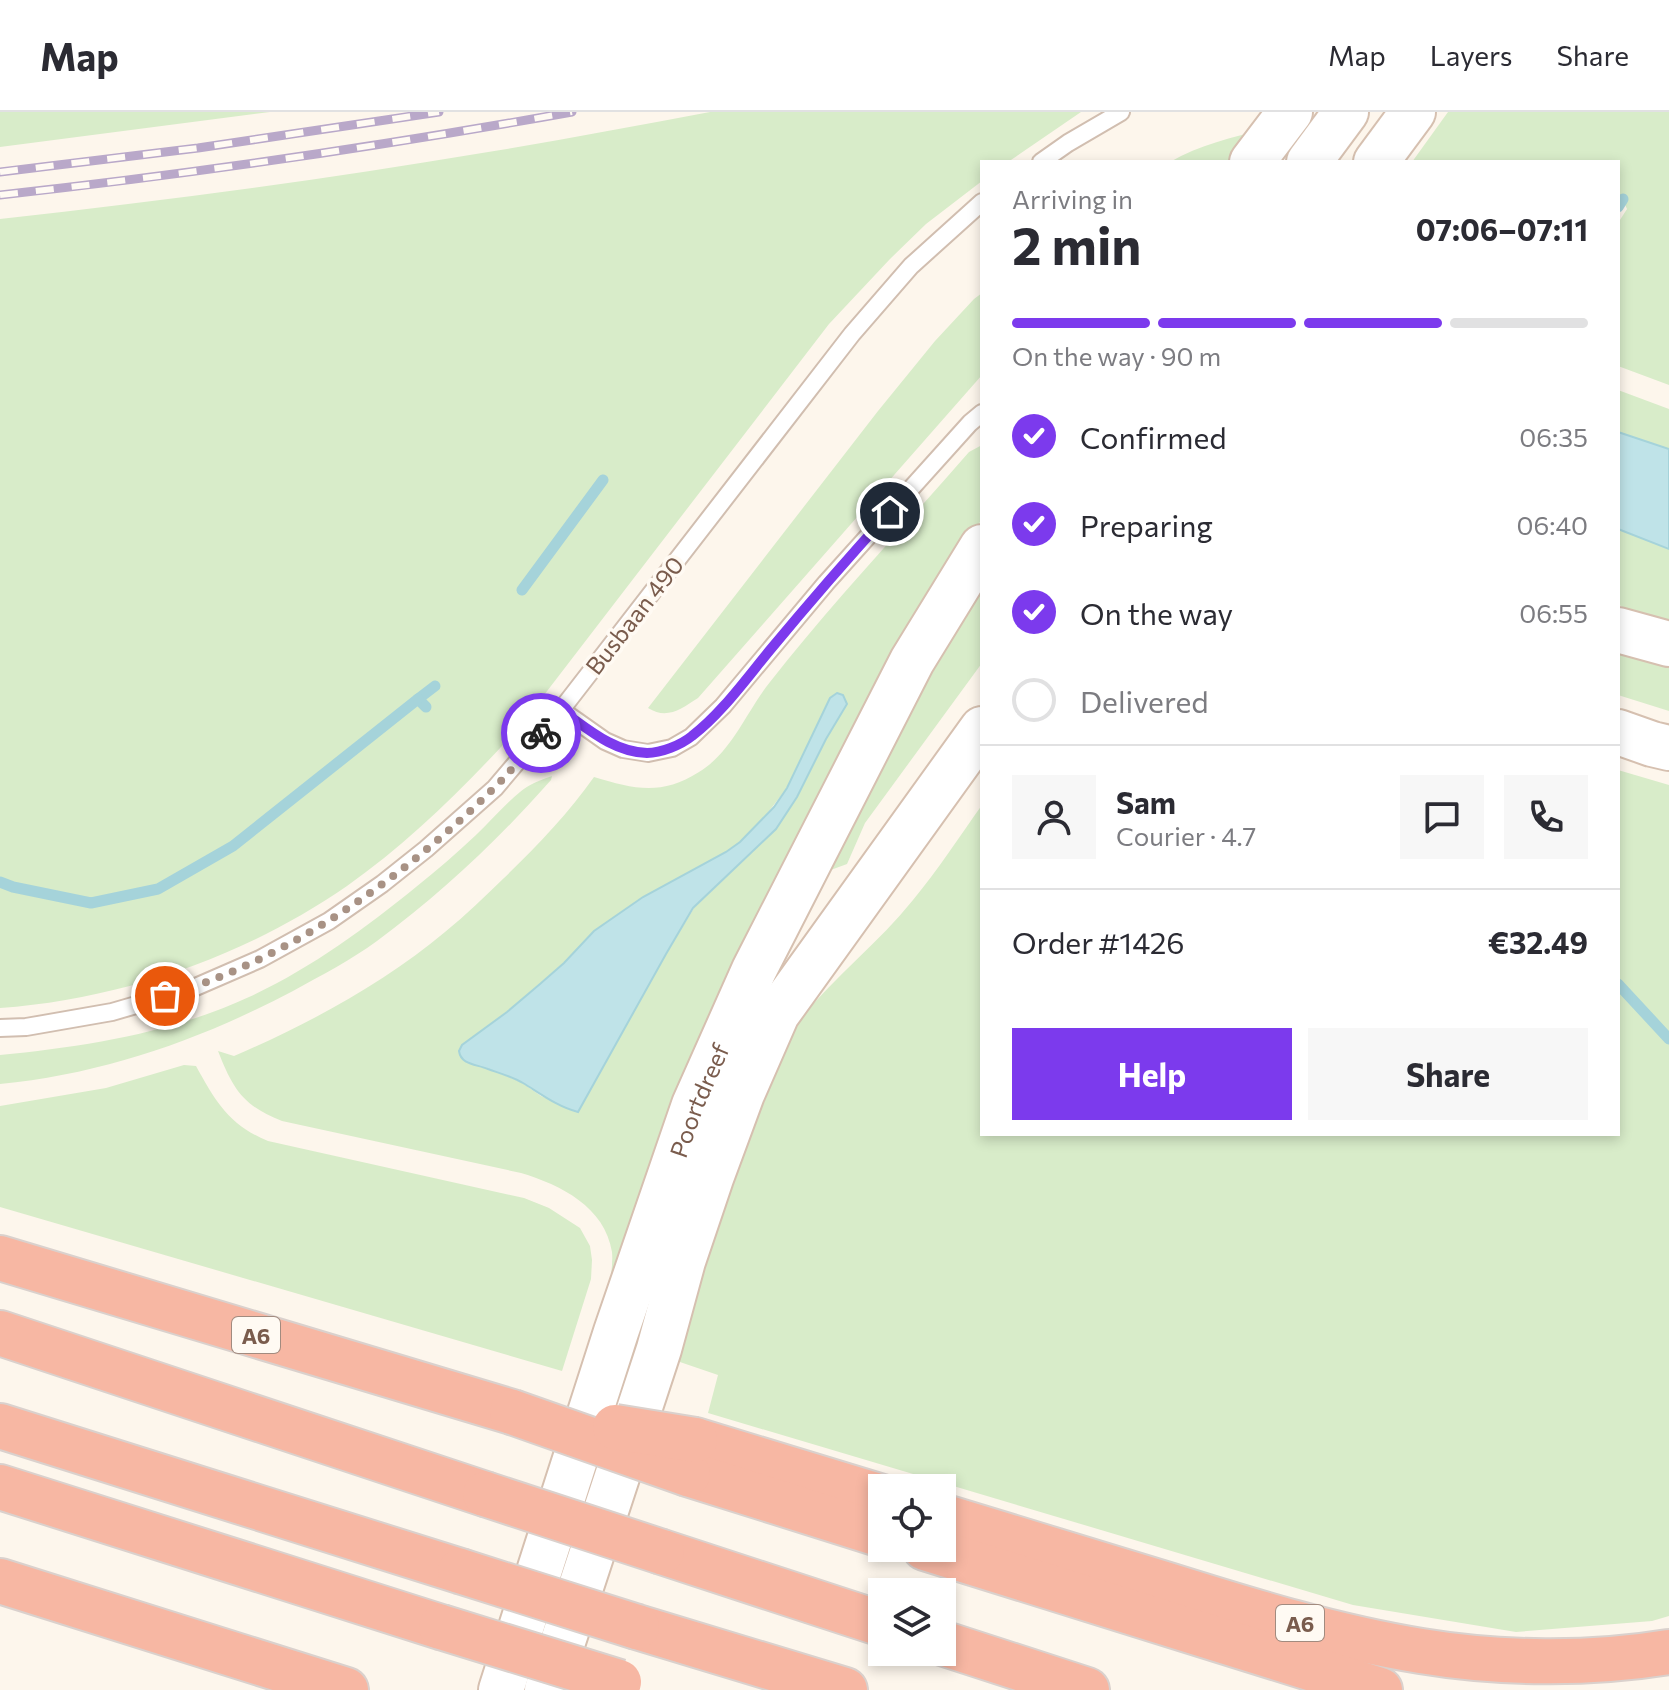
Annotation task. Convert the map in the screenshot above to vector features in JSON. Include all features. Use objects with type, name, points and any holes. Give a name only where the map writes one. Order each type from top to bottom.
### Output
[{"type":"highway","name":"A6","points":[[0,1258],[512,1412],[692,1457],[868,1494]]},
{"type":"highway","points":[[0,1333],[868,1619]]},
{"type":"highway","points":[[0,1426],[845,1690]]},
{"type":"highway","name":"A6","points":[[692,1457],[868,1529]]},
{"type":"highway","points":[[0,1487],[631,1686]]},
{"type":"highway","name":"A6","points":[[956,1520],[1261,1614],[1422,1651],[1570,1662],[1669,1652]]},
{"type":"highway","name":"A6","points":[[956,1558],[1380,1690]]},
{"type":"highway","points":[[0,1581],[300,1682],[346,1690]]},
{"type":"highway","points":[[956,1648],[1087,1690]]},
{"type":"main road","points":[[1254,160],[1290,112]]},
{"type":"main road","points":[[1310,160],[1346,112]]},
{"type":"main road","points":[[1377,160],[1413,112]]},
{"type":"main road","name":"Poortdreef","points":[[501,1690],[616,1332],[694,1105],[754,970],[912,661],[980,550]]},
{"type":"main road","points":[[1620,631],[1669,644]]},
{"type":"main road","name":"Poortdreef","points":[[547,1690],[659,1349],[683,1261],[711,1178],[742,1094],[777,1014],[980,732]]},
{"type":"main road","points":[[1620,733],[1669,748]]},
{"type":"lane","points":[[1044,160],[1121,112]]},
{"type":"lane","name":"Busbaan 490","points":[[0,1028],[26,1027],[112,1012],[191,989],[260,959],[329,921],[426,849],[495,788],[561,710],[852,334],[911,266],[980,204]]},
{"type":"lane","points":[[561,710],[605,741],[623,749],[648,753],[672,748],[691,737],[723,706],[826,583],[980,415]]},
{"type":"green space","points":[[0,112],[270,112],[0,147]]},
{"type":"green space","points":[[710,112],[1081,112],[1011,160],[980,160],[980,183],[926,224],[829,324],[521,725],[460,790],[394,850],[308,911],[225,953],[137,984],[46,1003],[0,1008],[0,219],[362,172],[539,144]]},
{"type":"green space","points":[[1448,112],[1669,112],[1669,385],[1620,367],[1620,220],[1627,209],[1620,199],[1620,160],[1413,160]]},
{"type":"green space","points":[[1265,129],[1242,160],[1174,160],[1204,146]]},
{"type":"green space","points":[[980,294],[980,377],[698,698],[668,713],[648,708],[878,411]]},
{"type":"green space","points":[[1620,391],[1669,409],[1669,449],[1620,433]]},
{"type":"green space","points":[[980,446],[980,522],[953,562],[610,1284],[612,1252],[608,1236],[591,1210],[566,1191],[521,1173],[282,1121],[258,1109],[241,1095],[218,1051],[234,1056],[289,1031],[397,969],[468,912],[528,854],[563,817],[594,777],[635,787],[660,787],[685,780],[711,764],[730,743],[761,694],[969,452]],"holes":[[[830,698],[847,704],[797,797],[776,829],[694,908],[578,1112],[541,1096],[521,1082],[466,1062],[507,1012],[564,963],[594,931],[643,897],[726,852],[758,825],[787,788]]]},
{"type":"green space","points":[[1620,530],[1669,549],[1669,626],[1635,616],[1620,605]]},
{"type":"green space","points":[[980,588],[980,666],[865,823],[847,864],[828,871],[921,691]]},
{"type":"green space","points":[[1620,653],[1669,665],[1669,711],[1620,696]]},
{"type":"green space","points":[[1620,771],[1669,785],[1669,1616],[1652,1621],[1516,1632],[1353,1605],[956,1487],[956,1474],[913,1474],[708,1413],[718,1375],[677,1361],[721,1206],[795,1026],[913,900],[980,808],[980,1136],[1620,1136]]},
{"type":"green space","points":[[552,776],[510,824],[468,865],[401,923],[357,955],[293,991],[223,1024],[151,1052],[77,1072],[0,1084],[0,1055],[95,1043],[158,1029],[220,1010],[294,974],[356,933],[416,887],[524,789]]},
{"type":"green space","points":[[184,1065],[196,1066],[217,1101],[233,1120],[268,1141],[524,1198],[549,1208],[580,1228],[590,1246],[591,1279],[562,1371],[0,1207],[0,1106],[106,1088]]},
{"type":"water","points":[[1620,433],[1669,449],[1669,549],[1620,530]]},
{"type":"water","points":[[837,693],[843,695],[847,704],[797,797],[776,829],[693,908],[578,1112],[557,1104],[515,1079],[470,1063],[460,1056],[462,1045],[540,984],[594,931],[643,897],[740,842],[774,807],[787,788],[830,698]]},
{"type":"waterway","points":[[1620,204],[1623,199]]},
{"type":"waterway","points":[[522,590],[603,480]]},
{"type":"waterway","points":[[426,707],[418,699],[435,686]]},
{"type":"waterway","points":[[0,882],[91,903],[158,889],[233,846],[418,699]]},
{"type":"waterway","points":[[1620,986],[1669,1039]]},
{"type":"railway","points":[[0,172],[198,148],[439,112]]},
{"type":"railway","points":[[0,195],[287,158],[572,112]]},
{"type":"way so far","points":[[165,996],[191,989],[260,959],[329,921],[382,884],[495,788],[541,733]]},
{"type":"route","points":[[541,733],[561,710],[605,741],[623,749],[648,753],[672,748],[691,737],[723,706],[890,512]]}]
